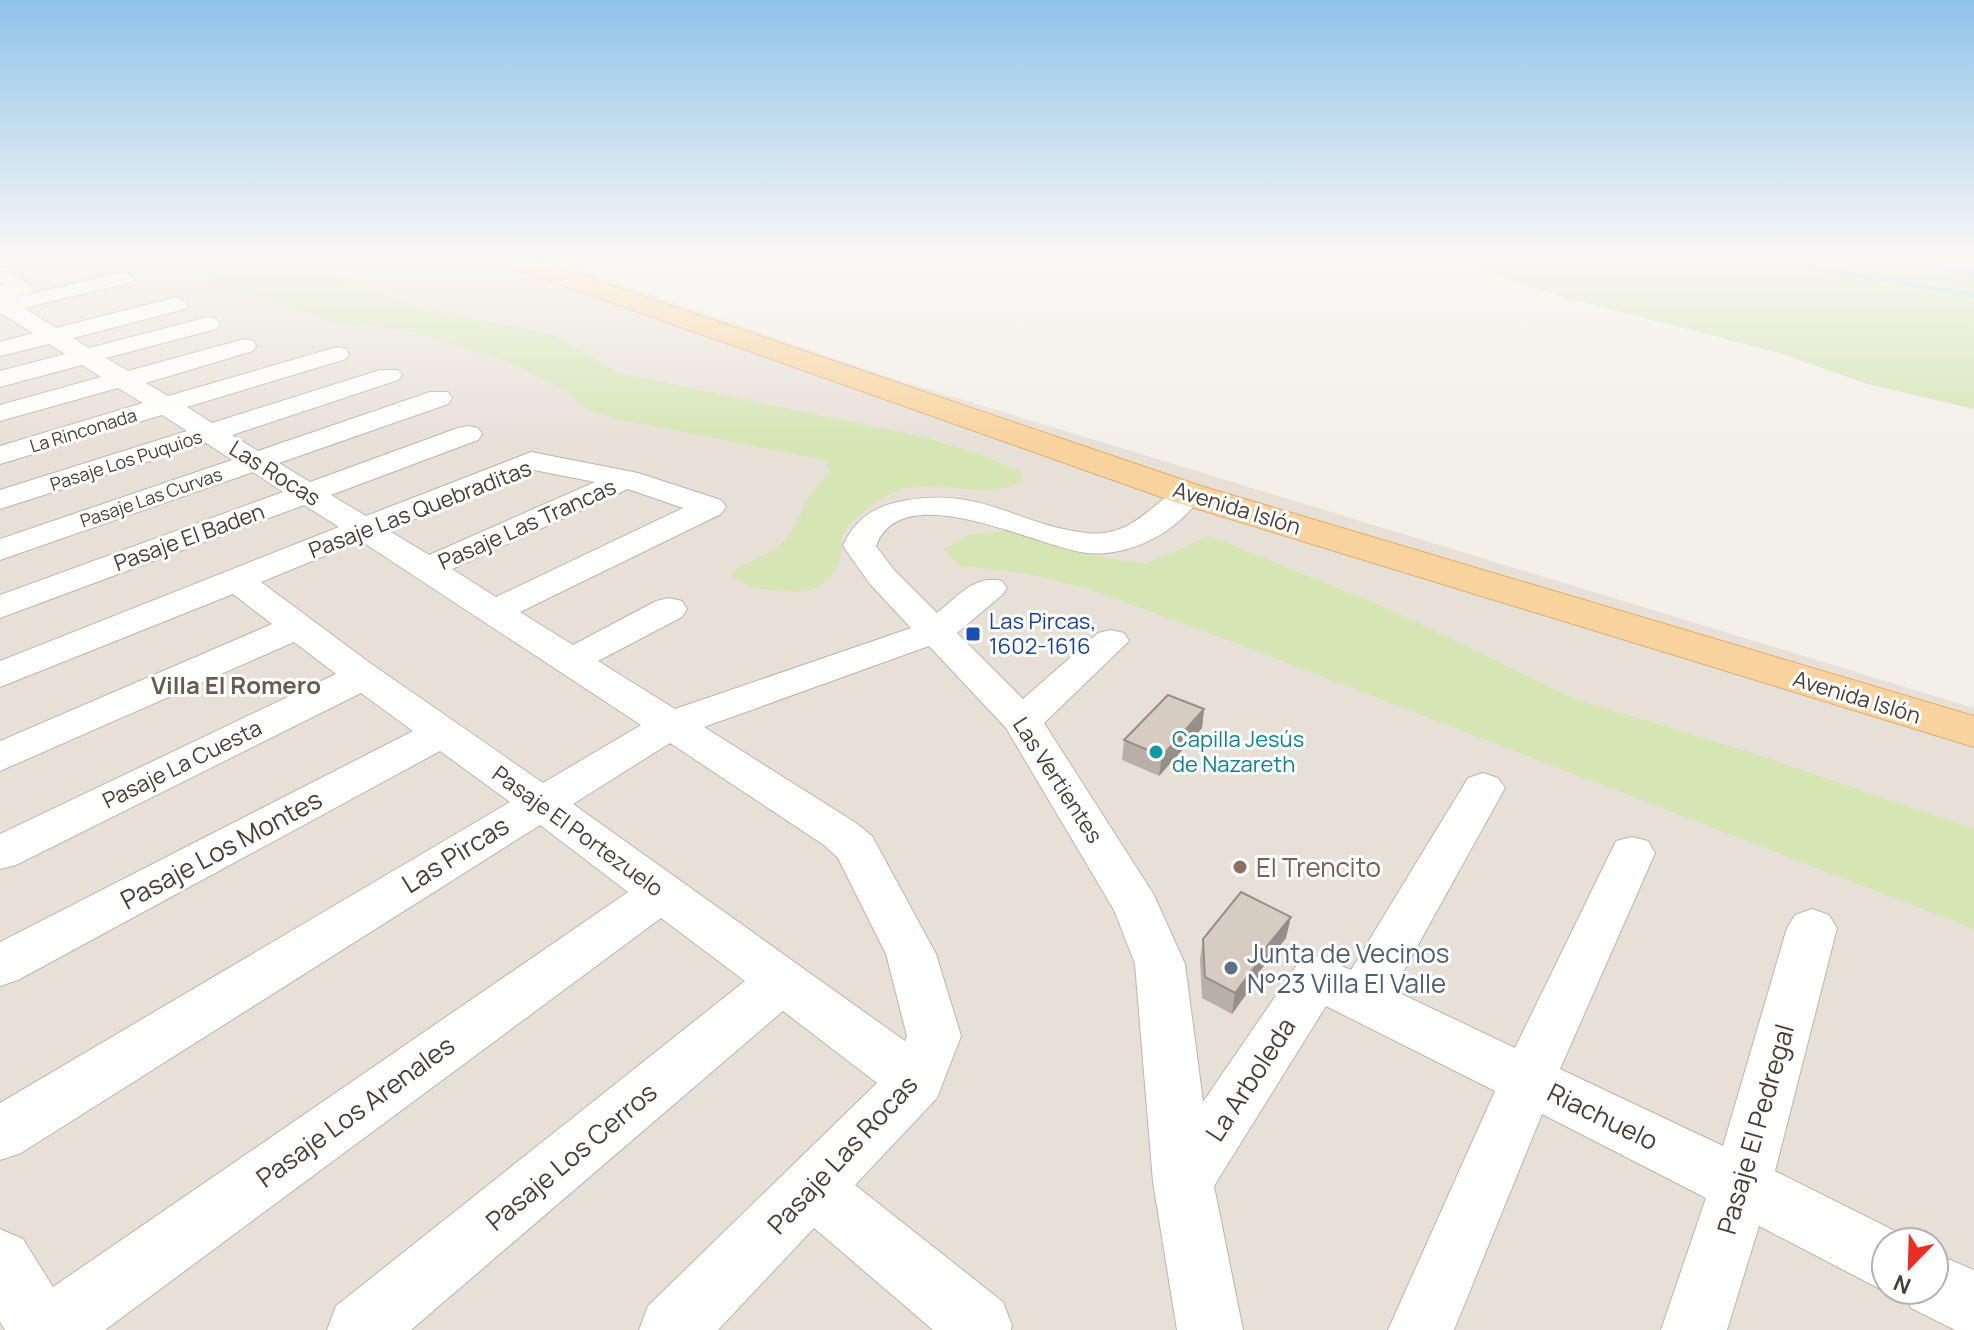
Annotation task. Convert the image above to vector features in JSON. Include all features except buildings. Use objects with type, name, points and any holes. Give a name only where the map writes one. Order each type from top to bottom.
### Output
[{"type":"main road","name":"Avenida Islón","points":[[687,320],[1188,494],[1974,732]]},
{"type":"street","name":"Las Rocas","points":[[26,320],[126,379],[427,568],[670,725]]},
{"type":"street","points":[[0,349],[113,320]]},
{"type":"street","points":[[0,379],[208,324]]},
{"type":"street","points":[[0,413],[244,346]]},
{"type":"street","name":"La Rinconada","points":[[0,455],[337,354]]},
{"type":"street","name":"Pasaje Los Puquios","points":[[0,500],[389,375]]},
{"type":"street","name":"Pasaje Las Curvas","points":[[0,550],[439,398]]},
{"type":"street","name":"Pasaje El Baden","points":[[0,607],[468,434]]},
{"type":"street","name":"Pasaje Las Quebraditas","points":[[0,675],[531,461],[627,479],[710,507],[492,612]]},
{"type":"street","name":"Pasaje Las Trancas","points":[[427,568],[627,479]]},
{"type":"street","name":"Las Vertientes","points":[[1188,494],[1138,536],[1105,544],[1054,536],[956,503],[911,507],[876,521],[863,533],[859,546],[866,559],[1022,721],[1137,908],[1160,964],[1183,1182],[1210,1330]]},
{"type":"street","name":"Pasaje El Portezuelo","points":[[238,581],[917,1081]]},
{"type":"street","name":"Las Pircas","points":[[0,1134],[670,725],[937,631],[990,588]]},
{"type":"street","points":[[570,661],[669,609]]},
{"type":"street","points":[[0,757],[297,627]]},
{"type":"street","points":[[1022,721],[1111,641]]},
{"type":"street","name":"Pasaje La Cuesta","points":[[0,853],[364,676]]},
{"type":"street","name":"Pasaje Las Rocas","points":[[670,725],[840,834],[856,848],[911,954],[934,1036],[917,1081],[672,1330]]},
{"type":"street","name":"Pasaje Los Montes","points":[[0,966],[441,733]]},
{"type":"street","name":"La Arboleda","points":[[1183,1182],[1339,988],[1483,788]]},
{"type":"street","points":[[1421,1330],[1528,1079],[1632,853]]},
{"type":"street","name":"Pasaje Los Arenales","points":[[49,1330],[662,892]]},
{"type":"street","name":"Pasaje El Pedregal","points":[[1694,1330],[1740,1184],[1812,928]]},
{"type":"street","name":"Pasaje Los Cerros","points":[[360,1330],[782,981]]},
{"type":"street","name":"Riachuelo","points":[[1339,988],[1740,1184],[1870,1252]]},
{"type":"street","points":[[813,1188],[979,1326],[975,1330]]},
{"type":"street","points":[[0,1261],[42,1330]]},
{"type":"street","points":[[1950,1293],[1974,1305]]},
{"type":"shaded area","points":[[0,320],[724,320],[888,377],[1974,708],[1974,1330],[0,1330]]},
{"type":"green space","points":[[326,320],[480,320],[553,335],[619,373],[923,437],[987,457],[1020,472],[1021,481],[991,490],[925,486],[894,492],[852,522],[842,538],[839,560],[823,583],[809,590],[791,592],[754,587],[730,574],[784,541],[813,490],[830,473],[825,460],[617,419],[584,408],[573,396],[550,382],[508,362],[414,332]]},
{"type":"green space","points":[[1652,320],[1974,320],[1974,409],[1868,384],[1779,353]]},
{"type":"green space","points":[[1007,531],[1084,554],[1146,564],[1209,536],[1389,609],[1572,698],[1749,752],[1974,829],[1974,929],[1228,640],[1089,589],[1025,573],[959,566],[944,550],[968,535]]},
{"type":"place","name":"Las Pircas, 1602-1616","points":[[973,634]]},
{"type":"place","name":"Capilla Jesús de Nazareth","points":[[1156,752]]},
{"type":"place","name":"El Trencito","points":[[1240,867]]},
{"type":"place","name":"Junta de Vecinos N°23 Villa El Valle","points":[[1231,968]]},
{"type":"district","name":"Villa El Romero","points":[[236,684]]}]
